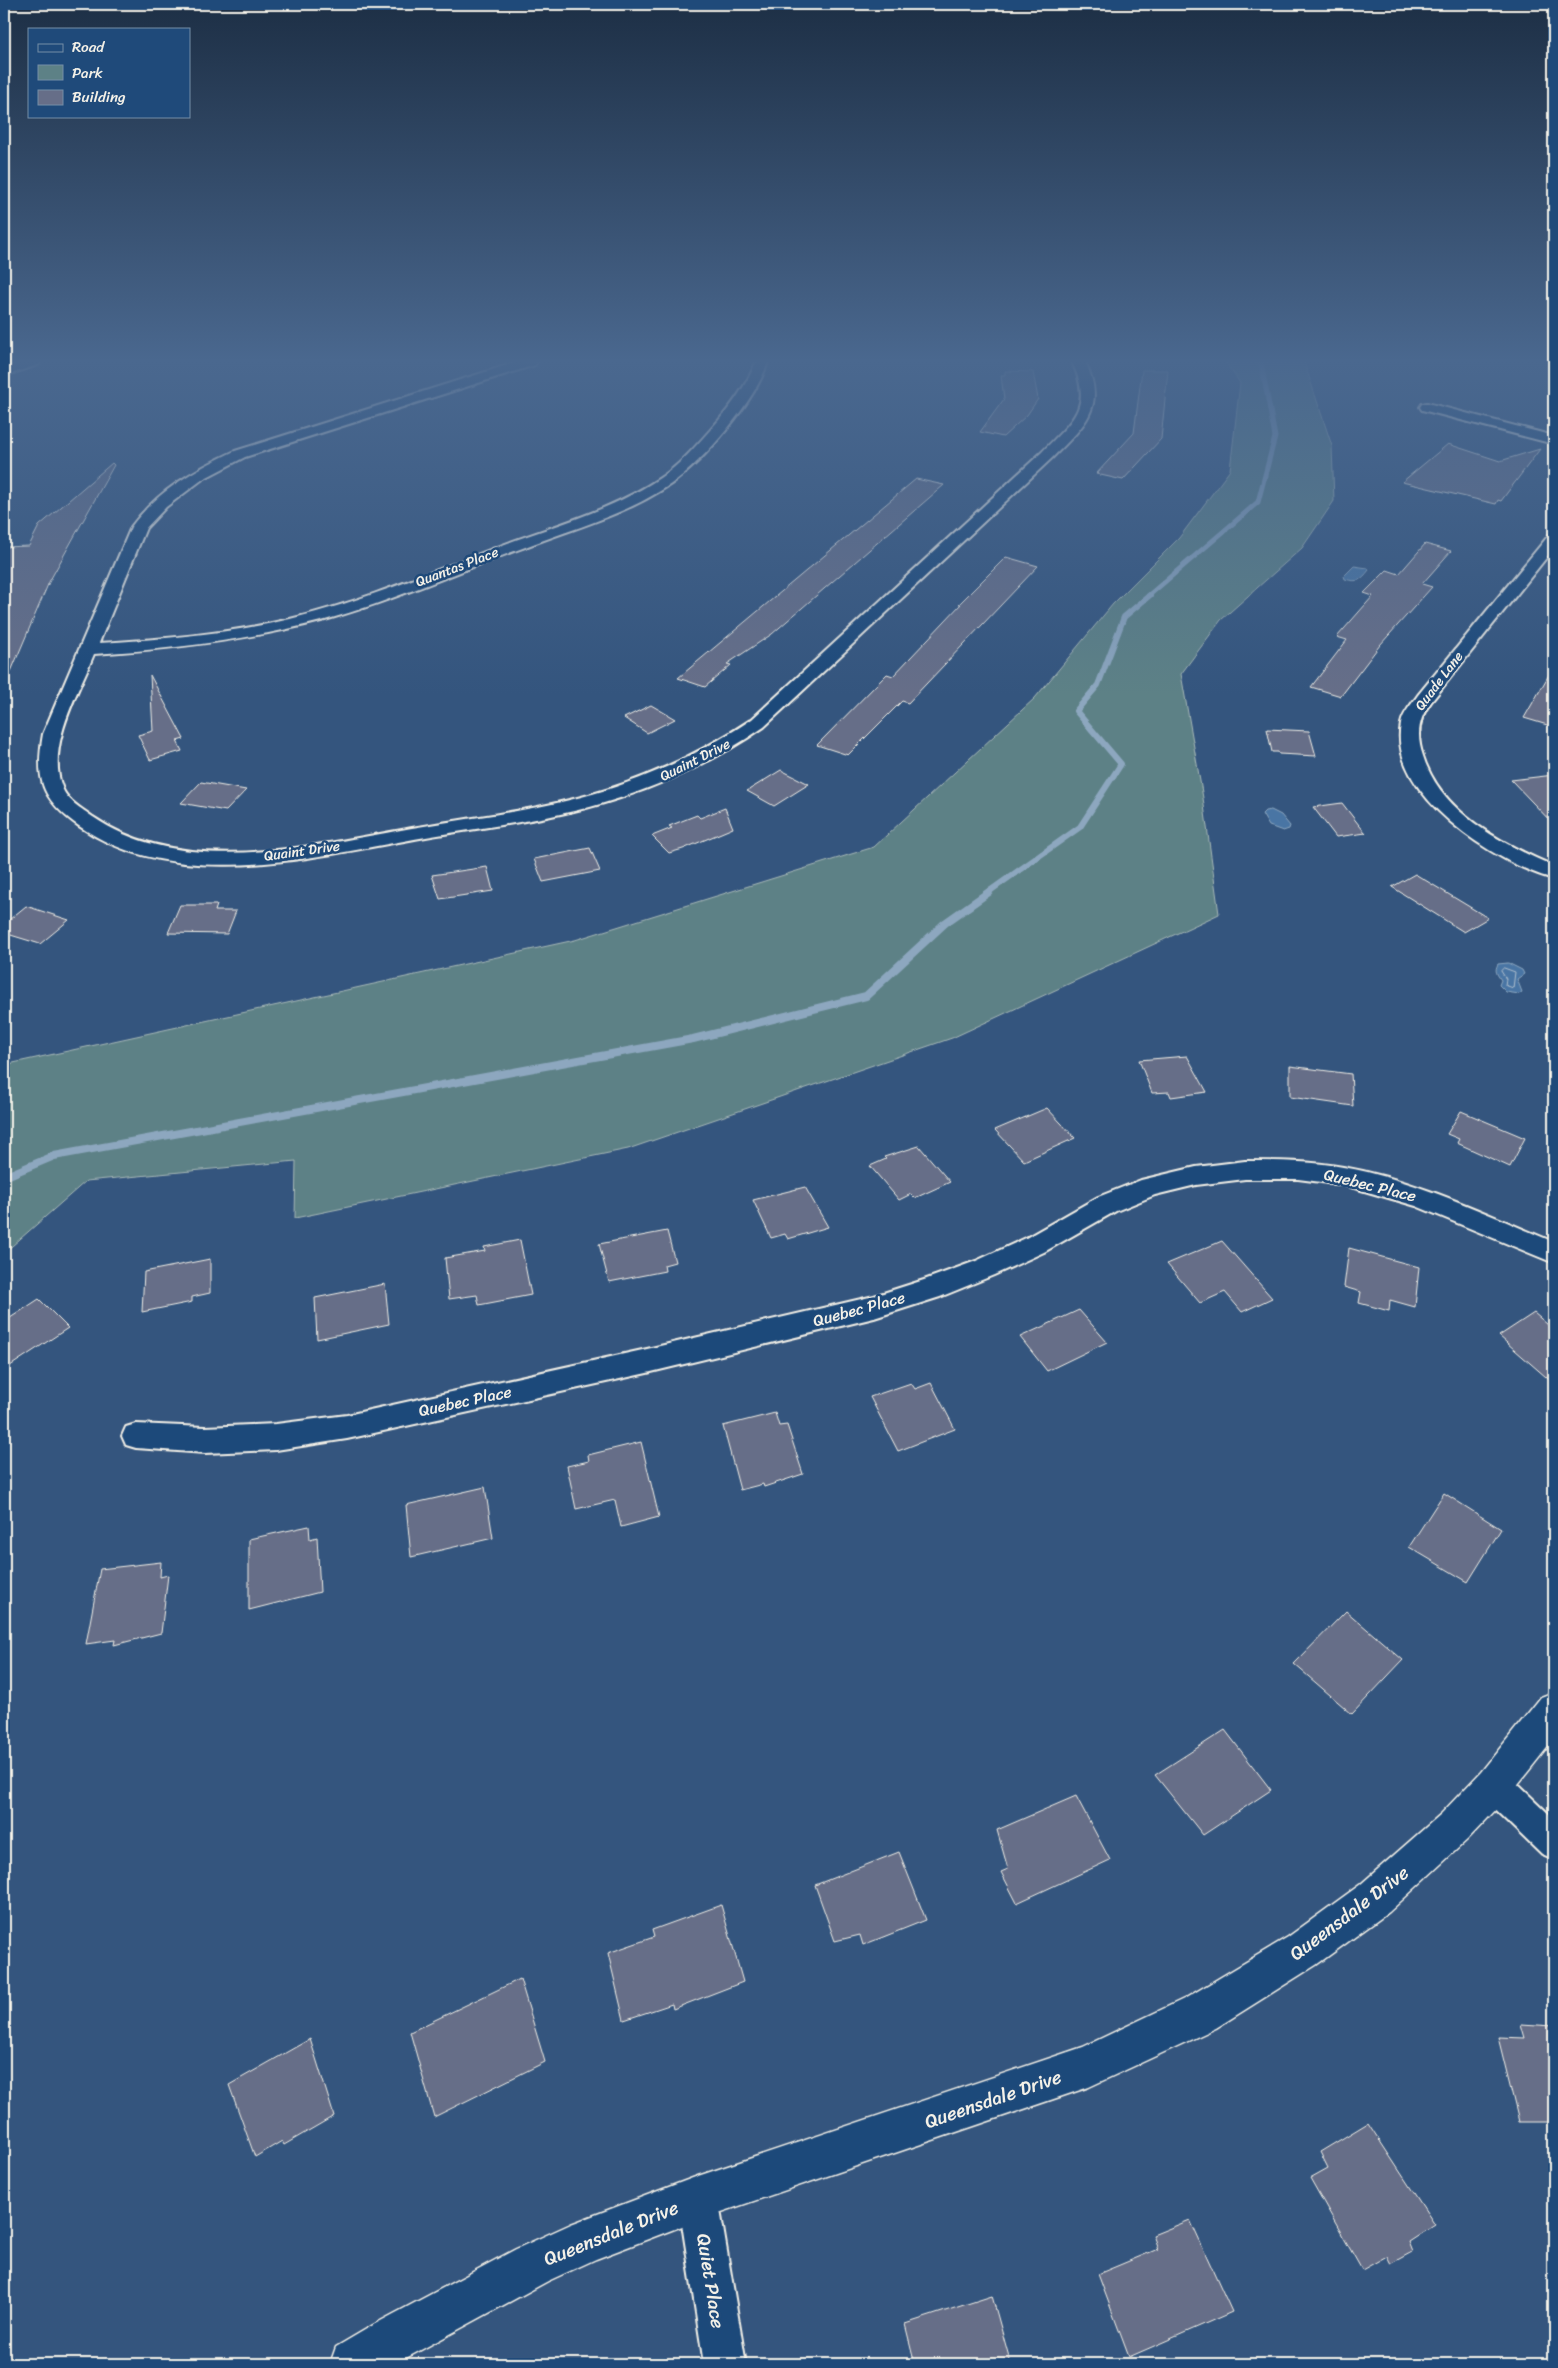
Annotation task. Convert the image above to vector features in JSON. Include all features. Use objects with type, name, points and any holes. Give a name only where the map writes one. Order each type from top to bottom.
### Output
[{"type":"street","name":"Quaint Drive","points":[[204,473],[177,488],[150,512],[139,527],[52,734],[48,757],[52,789],[67,807],[88,824],[114,839],[139,849],[174,856],[212,859],[292,854],[559,809],[601,799],[676,772],[740,736],[758,723],[1028,473]]},
{"type":"street","name":"Quantas Place","points":[[88,649],[171,643],[293,623],[383,595],[617,506],[666,480],[676,473]]},
{"type":"street","name":"Quade Lane","points":[[1554,538],[1468,642],[1412,716],[1409,737],[1412,756],[1419,772],[1435,796],[1450,812],[1474,831],[1502,849],[1554,874]]},
{"type":"street","name":"Quebec Place","points":[[136,1436],[205,1440],[276,1437],[347,1427],[647,1361],[874,1307],[931,1289],[985,1268],[1035,1245],[1107,1204],[1150,1187],[1206,1175],[1245,1170],[1298,1170],[1344,1176],[1389,1187],[1425,1199],[1554,1253]]},
{"type":"street","name":"Queensdale Drive","points":[[353,2364],[391,2340],[532,2265],[587,2240],[698,2198],[1089,2066],[1201,2013],[1302,1952],[1375,1898],[1454,1827],[1494,1785],[1554,1710]]},
{"type":"street","points":[[1494,1785],[1554,1842]]},
{"type":"street","name":"Quiet Place","points":[[698,2198],[725,2364]]},
{"type":"green space","points":[[1228,473],[1333,473],[1334,501],[1302,548],[1221,620],[1181,674],[1203,798],[1219,914],[952,1038],[628,1149],[295,1218],[296,1161],[86,1181],[4,1253],[4,1065],[575,940],[874,847],[1035,698],[1113,604],[1179,538]]},
{"type":"water","points":[[1354,566],[1368,568],[1369,570],[1359,580],[1345,579],[1344,576]]},
{"type":"water","points":[[1271,810],[1281,815],[1290,826],[1289,829],[1283,831],[1269,826],[1262,814],[1265,811]]},
{"type":"water","points":[[1508,963],[1522,970],[1524,974],[1517,979],[1522,992],[1519,994],[1506,992],[1499,985],[1501,980],[1496,972],[1497,966],[1498,964]]},
{"type":"building","points":[[101,473],[110,473],[49,582],[4,688],[4,547],[29,546],[39,526]]},
{"type":"building","points":[[1097,473],[1130,473],[1123,480],[1096,474]]},
{"type":"building","points":[[1413,473],[1522,473],[1501,501],[1498,500],[1496,504],[1402,482]]},
{"type":"building","points":[[916,479],[944,485],[772,634],[727,664],[731,665],[705,687],[678,678]]},
{"type":"building","points":[[1425,544],[1451,551],[1422,584],[1432,587],[1380,645],[1341,696],[1311,687],[1347,640],[1337,637],[1373,596],[1364,593],[1387,570],[1399,574]]},
{"type":"building","points":[[1006,557],[1038,566],[908,703],[902,701],[848,755],[817,745],[887,674],[893,676],[961,604],[959,604]]},
{"type":"building","points":[[1554,666],[1554,727],[1524,718]]},
{"type":"building","points":[[150,675],[184,739],[177,741],[182,751],[150,760],[138,735],[153,731]]},
{"type":"building","points":[[651,705],[675,719],[647,733],[624,718]]},
{"type":"building","points":[[1267,729],[1309,731],[1316,756],[1272,752]]},
{"type":"building","points":[[781,770],[809,784],[774,806],[747,791]]},
{"type":"building","points":[[1554,775],[1554,825],[1511,780]]},
{"type":"building","points":[[201,782],[246,790],[226,811],[181,803]]},
{"type":"building","points":[[1342,803],[1366,833],[1336,837],[1313,807]]},
{"type":"building","points":[[725,808],[733,828],[683,849],[669,853],[652,836],[672,828],[669,826],[697,815],[700,818]]},
{"type":"building","points":[[590,848],[600,871],[543,882],[534,859]]},
{"type":"building","points":[[487,867],[493,891],[440,899],[432,875]]},
{"type":"building","points":[[1415,874],[1488,918],[1464,932],[1392,887]]},
{"type":"building","points":[[180,905],[217,905],[215,911],[236,911],[227,934],[168,933]]},
{"type":"building","points":[[26,906],[69,920],[40,944],[4,933],[4,924]]},
{"type":"building","points":[[1187,1056],[1207,1092],[1171,1097],[1169,1092],[1152,1093],[1139,1060]]},
{"type":"building","points":[[1290,1066],[1351,1074],[1353,1106],[1290,1097]]},
{"type":"building","points":[[1047,1108],[1075,1138],[1024,1161],[995,1130]]},
{"type":"building","points":[[1461,1111],[1525,1138],[1510,1167],[1457,1143],[1459,1139],[1447,1134]]},
{"type":"building","points":[[919,1146],[950,1182],[915,1198],[911,1194],[899,1200],[870,1166],[886,1159],[884,1157]]},
{"type":"building","points":[[805,1187],[828,1227],[788,1239],[785,1234],[771,1238],[753,1200]]},
{"type":"building","points":[[667,1231],[675,1262],[664,1265],[665,1271],[609,1282],[599,1244]]},
{"type":"building","points":[[520,1240],[531,1295],[479,1305],[477,1295],[449,1299],[445,1258],[485,1251],[484,1247]]},
{"type":"building","points":[[1222,1241],[1272,1298],[1242,1312],[1225,1292],[1200,1303],[1167,1264]]},
{"type":"building","points":[[1349,1248],[1419,1267],[1415,1307],[1390,1300],[1389,1311],[1359,1303],[1361,1292],[1344,1287]]},
{"type":"building","points":[[210,1259],[210,1293],[192,1297],[192,1302],[142,1312],[144,1272]]},
{"type":"building","points":[[385,1284],[389,1324],[317,1339],[315,1298]]},
{"type":"building","points":[[39,1299],[68,1328],[4,1370],[4,1322]]},
{"type":"building","points":[[1079,1310],[1107,1342],[1047,1371],[1020,1337]]},
{"type":"building","points":[[1534,1313],[1554,1330],[1554,1384],[1499,1336]]},
{"type":"building","points":[[911,1383],[915,1389],[931,1383],[955,1429],[898,1451],[870,1397]]},
{"type":"building","points":[[775,1413],[779,1426],[787,1425],[803,1474],[764,1487],[763,1484],[740,1490],[723,1426]]},
{"type":"building","points":[[641,1442],[659,1517],[621,1527],[615,1500],[576,1509],[567,1466],[589,1461],[588,1455]]},
{"type":"building","points":[[485,1487],[493,1538],[411,1557],[406,1505]]},
{"type":"building","points":[[1444,1493],[1501,1529],[1468,1582],[1409,1547]]},
{"type":"building","points":[[309,1526],[310,1539],[317,1537],[320,1592],[249,1610],[249,1539]]},
{"type":"building","points":[[161,1562],[160,1577],[168,1575],[161,1633],[114,1645],[115,1640],[86,1644],[100,1569]]},
{"type":"building","points":[[1346,1611],[1403,1660],[1352,1714],[1294,1664]]},
{"type":"building","points":[[1225,1730],[1271,1790],[1203,1835],[1155,1775]]},
{"type":"building","points":[[1076,1796],[1110,1860],[1017,1903],[1001,1872],[1008,1869],[997,1830]]},
{"type":"building","points":[[899,1852],[926,1920],[863,1945],[860,1935],[835,1941],[815,1885]]},
{"type":"building","points":[[721,1905],[743,1982],[673,2009],[672,2004],[624,2020],[608,1953],[654,1937],[652,1930]]},
{"type":"building","points":[[520,1979],[545,2062],[434,2117],[410,2032]]},
{"type":"building","points":[[1521,2024],[1554,2026],[1554,2122],[1519,2122],[1498,2037],[1525,2038]]},
{"type":"building","points":[[310,2039],[334,2116],[284,2145],[282,2141],[255,2157],[229,2085]]},
{"type":"building","points":[[1368,2123],[1435,2225],[1409,2242],[1413,2252],[1391,2264],[1387,2256],[1362,2270],[1310,2178],[1328,2168],[1320,2152]]},
{"type":"building","points":[[1190,2220],[1232,2312],[1129,2357],[1098,2274],[1158,2249],[1153,2235]]},
{"type":"building","points":[[992,2296],[1011,2364],[915,2364],[905,2324]]},
{"type":"waterway","points":[[1148,596],[1258,502],[1266,473]]},
{"type":"waterway","points":[[987,893],[1080,827],[1121,764],[1076,711],[1098,685],[1124,617],[1150,595]]},
{"type":"waterway","points":[[4,1177],[54,1156],[693,1039],[866,996],[945,923],[989,892]]}]
